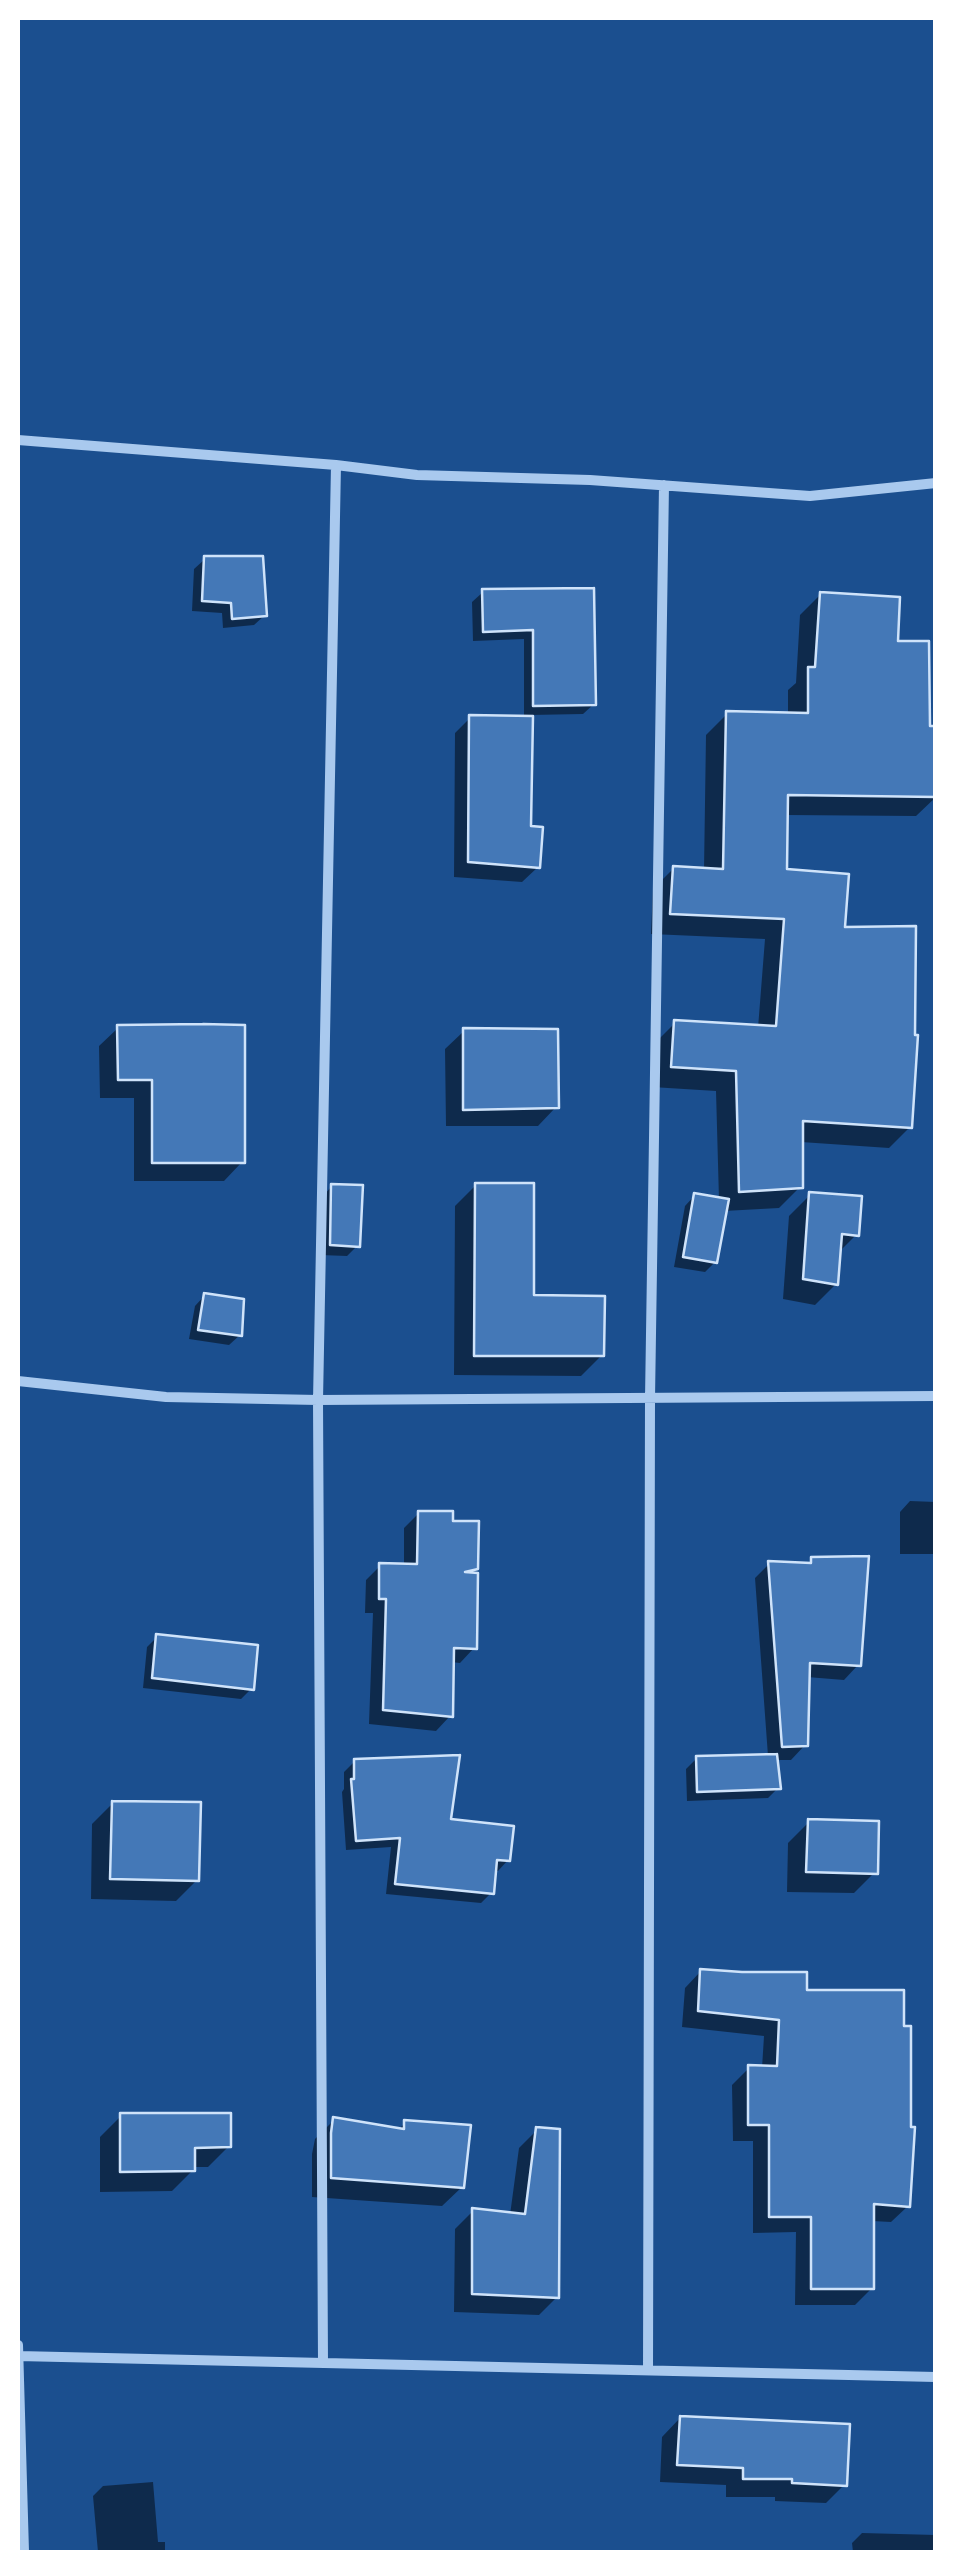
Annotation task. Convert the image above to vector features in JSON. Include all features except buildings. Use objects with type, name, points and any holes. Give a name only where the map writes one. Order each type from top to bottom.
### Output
[{"type":"street","points":[[18,440],[416,475],[590,480],[810,496],[936,483]]},
{"type":"street","points":[[323,2362],[318,1400],[336,465]]},
{"type":"street","points":[[648,2370],[650,1398],[664,485]]},
{"type":"street","points":[[18,1381],[166,1397],[318,1400],[936,1396]]},
{"type":"street","points":[[18,2345],[24,2552]]},
{"type":"street","points":[[18,2356],[936,2377]]}]
